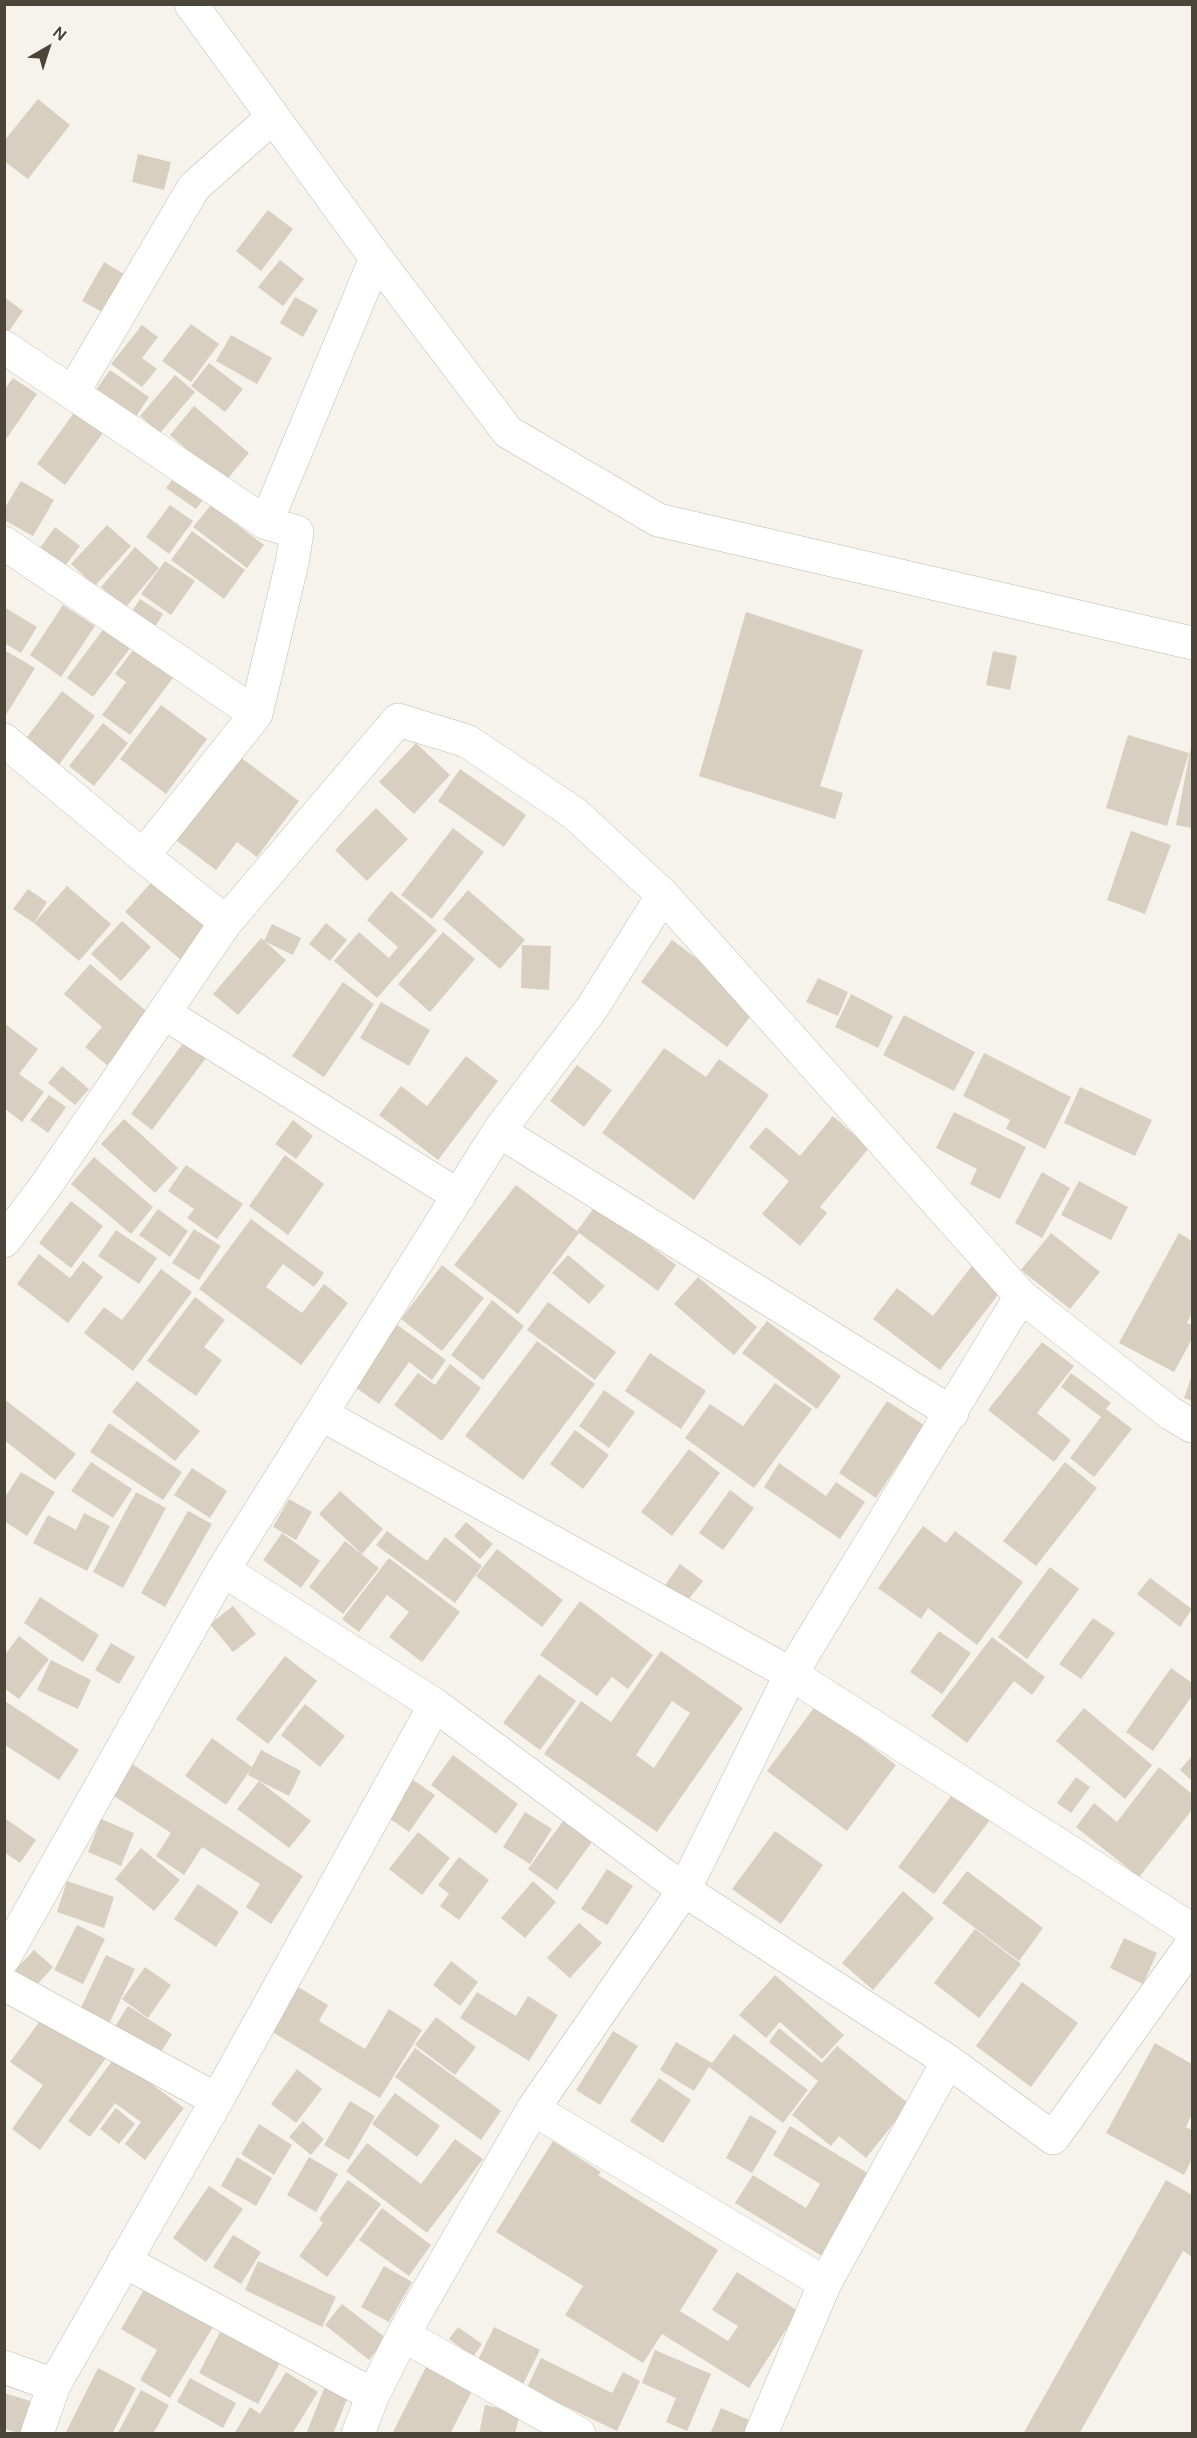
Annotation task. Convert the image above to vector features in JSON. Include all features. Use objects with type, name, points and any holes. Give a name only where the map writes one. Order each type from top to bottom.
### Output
[{"type":"street","points":[[191,4],[376,258],[508,432],[658,520],[1192,643]]},
{"type":"street","points":[[73,392],[195,187],[273,117]]},
{"type":"street","points":[[266,523],[376,258]]},
{"type":"street","points":[[4,347],[266,523],[297,532],[292,564],[256,714],[143,856]]},
{"type":"street","points":[[4,543],[256,714]]},
{"type":"street","points":[[4,1240],[42,1191],[226,922],[398,720],[467,741],[573,813],[663,895],[1020,1296],[1170,1413],[1192,1426]]},
{"type":"street","points":[[4,740],[226,922]]},
{"type":"street","points":[[4,1958],[223,1570],[499,1131],[592,1008],[663,895]]},
{"type":"street","points":[[164,1013],[459,1196]]},
{"type":"street","points":[[499,1131],[951,1413]]},
{"type":"street","points":[[358,2433],[373,2395],[403,2335],[533,2109],[684,1890],[791,1674],[1020,1296]]},
{"type":"street","points":[[321,1414],[791,1674],[1192,1930]]},
{"type":"street","points":[[223,1570],[435,1705],[684,1890],[948,2061],[1053,2138],[1192,1944]]},
{"type":"street","points":[[37,2433],[54,2385],[217,2100],[435,1705]]},
{"type":"street","points":[[4,1984],[217,2100]]},
{"type":"street","points":[[761,2433],[825,2283],[948,2061]]},
{"type":"street","points":[[533,2109],[825,2283]]},
{"type":"street","points":[[124,2261],[373,2395]]},
{"type":"street","points":[[403,2335],[579,2433]]},
{"type":"street","points":[[4,2367],[54,2385]]},
{"type":"building","points":[[38,99],[70,125],[28,179],[4,161],[4,141]]},
{"type":"building","points":[[138,154],[171,162],[164,190],[132,182]]},
{"type":"building","points":[[268,210],[293,229],[261,271],[236,251]]},
{"type":"building","points":[[280,260],[304,279],[283,306],[258,287]]},
{"type":"building","points":[[104,262],[124,274],[102,312],[82,301]]},
{"type":"building","points":[[4,297],[23,311],[4,338]]},
{"type":"building","points":[[295,297],[318,310],[303,337],[280,323]]},
{"type":"building","points":[[191,324],[219,344],[191,382],[162,361]]},
{"type":"building","points":[[142,325],[158,337],[142,358],[157,369],[142,387],[111,364]]},
{"type":"building","points":[[231,335],[272,358],[257,384],[216,361]]},
{"type":"building","points":[[209,363],[243,389],[225,412],[191,386]]},
{"type":"building","points":[[110,370],[149,397],[135,418],[95,391]]},
{"type":"building","points":[[175,375],[195,392],[160,433],[140,416]]},
{"type":"building","points":[[13,378],[37,394],[7,438],[4,437],[4,390]]},
{"type":"building","points":[[194,406],[249,453],[225,482],[170,435]]},
{"type":"building","points":[[76,410],[105,430],[65,485],[37,464]]},
{"type":"building","points":[[182,466],[212,488],[196,509],[166,488]]},
{"type":"building","points":[[21,481],[54,500],[33,536],[4,520],[4,509]]},
{"type":"building","points":[[170,505],[193,521],[169,554],[146,537]]},
{"type":"building","points":[[211,505],[264,545],[247,568],[193,527]]},
{"type":"building","points":[[107,525],[131,546],[95,586],[71,564]]},
{"type":"building","points":[[55,527],[80,546],[65,566],[40,548]]},
{"type":"building","points":[[192,531],[245,570],[224,599],[171,560]]},
{"type":"building","points":[[135,547],[159,568],[125,608],[101,587]]},
{"type":"building","points":[[165,561],[195,581],[171,615],[141,594]]},
{"type":"building","points":[[140,599],[163,614],[151,633],[128,617]]},
{"type":"building","points":[[63,605],[95,626],[61,677],[30,655]]},
{"type":"building","points":[[4,607],[37,627],[21,653],[4,643]]},
{"type":"building","points":[[746,612],[863,650],[820,786],[843,793],[835,819],[699,776]]},
{"type":"building","points":[[105,627],[131,647],[93,697],[67,678]]},
{"type":"building","points":[[140,641],[179,670],[130,735],[102,715],[126,682],[115,674]]},
{"type":"building","points":[[6,651],[35,668],[4,718],[4,654]]},
{"type":"building","points":[[993,651],[1017,656],[1010,690],[986,685]]},
{"type":"building","points":[[62,691],[95,716],[58,766],[24,741]]},
{"type":"building","points":[[161,705],[207,739],[166,794],[120,759]]},
{"type":"building","points":[[103,723],[128,743],[94,786],[69,766]]},
{"type":"building","points":[[1128,735],[1189,753],[1167,826],[1106,808]]},
{"type":"building","points":[[416,743],[450,775],[414,814],[379,782]]},
{"type":"building","points":[[1192,746],[1192,828],[1176,825]]},
{"type":"building","points":[[231,750],[299,801],[257,857],[237,842],[216,870],[168,834]]},
{"type":"building","points":[[460,769],[526,815],[504,847],[438,801]]},
{"type":"building","points":[[376,808],[408,839],[367,881],[335,850]]},
{"type":"building","points":[[453,828],[484,852],[432,919],[401,895]]},
{"type":"building","points":[[1131,831],[1171,845],[1145,914],[1107,900]]},
{"type":"building","points":[[156,877],[213,925],[182,961],[125,912]]},
{"type":"building","points":[[67,886],[111,924],[79,961],[34,923]]},
{"type":"building","points":[[28,889],[47,902],[34,923],[13,909]]},
{"type":"building","points":[[468,890],[525,940],[500,969],[443,919]]},
{"type":"building","points":[[391,891],[437,930],[377,998],[334,961],[359,932],[389,958],[398,947],[367,920]]},
{"type":"building","points":[[122,921],[151,947],[121,981],[91,954]]},
{"type":"building","points":[[326,923],[347,940],[330,961],[309,944]]},
{"type":"building","points":[[272,924],[301,938],[293,955],[264,941]]},
{"type":"building","points":[[443,932],[475,959],[430,1012],[398,984]]},
{"type":"building","points":[[261,938],[286,960],[238,1015],[213,994]]},
{"type":"building","points":[[672,940],[759,1005],[727,1047],[641,982]]},
{"type":"building","points":[[522,945],[551,946],[549,990],[521,988]]},
{"type":"building","points":[[90,964],[150,1014],[107,1065],[85,1047],[102,1027],[64,994]]},
{"type":"building","points":[[818,978],[848,992],[838,1016],[806,1002]]},
{"type":"building","points":[[343,982],[374,1004],[324,1077],[292,1056]]},
{"type":"building","points":[[851,994],[893,1016],[878,1048],[835,1027]]},
{"type":"building","points":[[381,1002],[430,1030],[409,1066],[360,1038]]},
{"type":"building","points":[[904,1015],[975,1052],[954,1091],[883,1055]]},
{"type":"building","points":[[4,1023],[38,1049],[19,1074],[44,1092],[22,1122],[4,1108]]},
{"type":"building","points":[[184,1042],[206,1058],[152,1130],[131,1114]]},
{"type":"building","points":[[664,1048],[706,1077],[719,1059],[769,1095],[694,1200],[602,1133]]},
{"type":"building","points":[[984,1053],[1071,1097],[1045,1149],[1006,1129],[1010,1120],[963,1096]]},
{"type":"building","points":[[466,1056],[498,1081],[438,1160],[379,1115],[401,1086],[427,1106]]},
{"type":"building","points":[[577,1065],[612,1090],[584,1127],[550,1101]]},
{"type":"building","points":[[62,1066],[89,1089],[75,1105],[48,1083]]},
{"type":"building","points":[[1080,1087],[1152,1120],[1135,1156],[1064,1123]]},
{"type":"building","points":[[49,1095],[66,1107],[48,1133],[30,1120]]},
{"type":"building","points":[[954,1112],[1026,1147],[1000,1199],[970,1184],[977,1169],[936,1148]]},
{"type":"building","points":[[833,1116],[869,1148],[820,1207],[827,1213],[800,1246],[762,1214],[789,1181],[749,1147],[766,1127],[800,1156]]},
{"type":"building","points":[[124,1119],[178,1168],[155,1193],[101,1144]]},
{"type":"building","points":[[293,1120],[313,1136],[296,1159],[275,1144]]},
{"type":"building","points":[[285,1155],[324,1184],[288,1235],[249,1206]]},
{"type":"building","points":[[94,1157],[153,1207],[131,1234],[71,1184]]},
{"type":"building","points":[[186,1165],[243,1204],[217,1239],[187,1218],[194,1209],[168,1191]]},
{"type":"building","points":[[1042,1172],[1070,1188],[1042,1238],[1015,1223]]},
{"type":"building","points":[[1079,1181],[1128,1207],[1111,1240],[1061,1215]]},
{"type":"building","points":[[516,1185],[577,1231],[596,1205],[676,1265],[658,1291],[579,1233],[518,1314],[454,1265]]},
{"type":"building","points":[[71,1201],[103,1226],[71,1268],[39,1243]]},
{"type":"building","points":[[158,1209],[188,1231],[170,1257],[139,1235]]},
{"type":"building","points":[[251,1219],[324,1273],[314,1287],[283,1264],[266,1287],[302,1313],[324,1284],[348,1303],[301,1365],[199,1289]]},
{"type":"building","points":[[194,1229],[221,1246],[199,1280],[172,1263]]},
{"type":"building","points":[[116,1230],[157,1258],[139,1284],[98,1256]]},
{"type":"building","points":[[1051,1233],[1100,1272],[1070,1309],[1021,1270]]},
{"type":"building","points":[[1179,1233],[1192,1241],[1192,1313],[1187,1323],[1192,1325],[1192,1339],[1174,1372],[1119,1343]]},
{"type":"building","points":[[39,1254],[70,1278],[83,1261],[103,1277],[68,1323],[17,1284]]},
{"type":"building","points":[[568,1255],[605,1286],[589,1304],[552,1273]]},
{"type":"building","points":[[974,1263],[1004,1287],[940,1370],[873,1319],[897,1288],[933,1316]]},
{"type":"building","points":[[442,1265],[484,1298],[442,1351],[401,1319]]},
{"type":"building","points":[[161,1269],[192,1292],[133,1371],[84,1333],[104,1307],[122,1320]]},
{"type":"building","points":[[698,1277],[757,1327],[734,1355],[674,1304]]},
{"type":"building","points":[[195,1297],[225,1320],[204,1347],[222,1360],[196,1396],[147,1361]]},
{"type":"building","points":[[492,1300],[524,1326],[483,1380],[451,1355]]},
{"type":"building","points":[[548,1302],[616,1352],[595,1380],[527,1330]]},
{"type":"building","points":[[767,1321],[841,1376],[817,1409],[742,1353]]},
{"type":"building","points":[[396,1324],[446,1360],[432,1380],[409,1362],[379,1404],[352,1385]]},
{"type":"building","points":[[537,1341],[595,1384],[523,1480],[465,1436]]},
{"type":"building","points":[[1042,1342],[1074,1366],[1037,1413],[1071,1440],[1054,1462],[988,1410]]},
{"type":"building","points":[[650,1353],[706,1391],[681,1429],[625,1391]]},
{"type":"building","points":[[450,1364],[481,1388],[442,1441],[394,1405],[418,1373],[435,1385]]},
{"type":"building","points":[[1071,1373],[1111,1403],[1106,1409],[1132,1429],[1094,1477],[1070,1458],[1101,1417],[1061,1387]]},
{"type":"building","points":[[1192,1375],[1192,1401],[1184,1398]]},
{"type":"building","points":[[137,1381],[200,1431],[175,1461],[112,1412]]},
{"type":"building","points":[[775,1383],[812,1409],[754,1488],[685,1438],[710,1404],[743,1426]]},
{"type":"building","points":[[604,1390],[635,1412],[609,1448],[579,1426]]},
{"type":"building","points":[[4,1399],[76,1454],[55,1480],[4,1440]]},
{"type":"building","points":[[887,1401],[924,1425],[876,1498],[839,1473]]},
{"type":"building","points":[[109,1423],[182,1472],[163,1500],[90,1452]]},
{"type":"building","points":[[575,1430],[609,1455],[583,1489],[550,1464]]},
{"type":"building","points":[[689,1449],[720,1473],[672,1536],[641,1512]]},
{"type":"building","points":[[91,1462],[132,1489],[113,1518],[71,1491]]},
{"type":"building","points":[[1065,1462],[1097,1488],[1036,1566],[1003,1541]]},
{"type":"building","points":[[779,1463],[826,1496],[836,1482],[865,1502],[840,1539],[764,1487]]},
{"type":"building","points":[[192,1468],[227,1491],[210,1518],[174,1495]]},
{"type":"building","points":[[21,1472],[55,1492],[27,1536],[4,1521],[4,1499]]},
{"type":"building","points":[[730,1490],[754,1508],[723,1550],[699,1533]]},
{"type":"building","points":[[340,1491],[383,1529],[362,1554],[319,1514]]},
{"type":"building","points":[[136,1492],[166,1508],[123,1588],[93,1572]]},
{"type":"building","points":[[289,1499],[312,1512],[296,1540],[273,1527]]},
{"type":"building","points":[[188,1511],[212,1524],[165,1607],[141,1593]]},
{"type":"building","points":[[84,1513],[110,1526],[87,1571],[33,1543],[48,1515],[76,1530]]},
{"type":"building","points":[[466,1522],[493,1544],[480,1559],[454,1536]]},
{"type":"building","points":[[923,1526],[946,1543],[955,1531],[1023,1582],[977,1645],[928,1608],[921,1619],[878,1588]]},
{"type":"building","points":[[387,1531],[427,1561],[445,1537],[482,1566],[455,1603],[376,1545]]},
{"type":"building","points":[[282,1533],[320,1561],[301,1588],[263,1560]]},
{"type":"building","points":[[345,1541],[379,1568],[343,1614],[309,1587]]},
{"type":"building","points":[[497,1549],[563,1600],[542,1627],[476,1576]]},
{"type":"building","points":[[389,1558],[460,1612],[422,1662],[389,1637],[409,1612],[387,1595],[359,1632],[342,1619]]},
{"type":"building","points":[[680,1564],[703,1581],[685,1604],[663,1588]]},
{"type":"building","points":[[1050,1567],[1079,1589],[1027,1659],[998,1637]]},
{"type":"building","points":[[1150,1578],[1192,1609],[1180,1627],[1137,1594]]},
{"type":"building","points":[[40,1597],[99,1635],[83,1662],[24,1623]]},
{"type":"building","points":[[580,1601],[653,1655],[628,1689],[612,1677],[597,1696],[540,1655]]},
{"type":"building","points":[[233,1606],[256,1634],[233,1652],[210,1624]]},
{"type":"building","points":[[1093,1618],[1115,1633],[1081,1679],[1059,1664]]},
{"type":"building","points":[[939,1631],[971,1653],[942,1694],[910,1672]]},
{"type":"building","points":[[19,1636],[49,1659],[19,1699],[4,1688],[4,1656]]},
{"type":"building","points":[[992,1637],[1045,1677],[1032,1695],[1014,1681],[967,1743],[931,1716]]},
{"type":"building","points":[[111,1643],[135,1657],[119,1684],[95,1670]]},
{"type":"building","points":[[661,1651],[743,1708],[657,1832],[544,1754],[581,1701],[611,1722]],"holes":[[[672,1701],[690,1713],[654,1768],[636,1755]]]},
{"type":"building","points":[[285,1656],[317,1681],[268,1744],[236,1719]]},
{"type":"building","points":[[51,1660],[91,1680],[78,1709],[37,1690]]},
{"type":"building","points":[[1171,1668],[1192,1683],[1192,1696],[1153,1751],[1126,1732]]},
{"type":"building","points":[[539,1674],[576,1701],[540,1750],[503,1723]]},
{"type":"building","points":[[5,1701],[79,1750],[59,1780],[5,1745]]},
{"type":"building","points":[[305,1704],[345,1736],[320,1767],[281,1735]]},
{"type":"building","points":[[816,1705],[896,1765],[847,1831],[767,1771]]},
{"type":"building","points":[[1084,1708],[1152,1765],[1125,1799],[1056,1741]]},
{"type":"building","points":[[212,1738],[252,1767],[261,1750],[301,1771],[289,1796],[248,1775],[251,1769],[226,1805],[185,1776]]},
{"type":"building","points":[[453,1755],[518,1804],[496,1834],[431,1785]]},
{"type":"building","points":[[1192,1756],[1192,1781],[1180,1770]]},
{"type":"building","points":[[126,1760],[303,1876],[271,1924],[246,1907],[260,1884],[202,1847],[184,1875],[156,1856],[171,1833],[106,1791]]},
{"type":"building","points":[[1159,1767],[1192,1794],[1192,1810],[1139,1877],[1076,1827],[1094,1803],[1117,1822]]},
{"type":"building","points":[[409,1777],[435,1795],[409,1832],[383,1814]]},
{"type":"building","points":[[1076,1777],[1090,1787],[1071,1813],[1057,1803]]},
{"type":"building","points":[[259,1781],[311,1821],[289,1848],[237,1809]]},
{"type":"building","points":[[957,1788],[993,1816],[934,1894],[898,1867]]},
{"type":"building","points":[[525,1812],[552,1829],[530,1864],[503,1847]]},
{"type":"building","points":[[6,1819],[36,1840],[20,1863],[4,1852]]},
{"type":"building","points":[[101,1819],[134,1833],[121,1866],[88,1852]]},
{"type":"building","points":[[563,1821],[592,1842],[557,1890],[528,1869]]},
{"type":"building","points":[[775,1831],[823,1865],[781,1924],[732,1889]]},
{"type":"building","points":[[418,1832],[450,1858],[422,1895],[389,1869]]},
{"type":"building","points":[[141,1848],[180,1880],[154,1911],[115,1879]]},
{"type":"building","points":[[459,1857],[489,1880],[459,1920],[440,1906],[449,1894],[438,1885]]},
{"type":"building","points":[[607,1869],[633,1886],[607,1925],[581,1909]]},
{"type":"building","points":[[967,1871],[1043,1928],[1019,1961],[942,1903]]},
{"type":"building","points":[[67,1881],[114,1897],[104,1928],[57,1912]]},
{"type":"building","points":[[533,1881],[556,1902],[525,1938],[501,1918]]},
{"type":"building","points":[[198,1884],[239,1912],[216,1947],[174,1919]]},
{"type":"building","points":[[903,1891],[934,1918],[873,1990],[842,1963]]},
{"type":"building","points":[[579,1923],[602,1943],[570,1978],[547,1958]]},
{"type":"building","points":[[77,1925],[105,1939],[83,1984],[54,1970]]},
{"type":"building","points":[[975,1929],[1021,1964],[979,2018],[934,1983]]},
{"type":"building","points":[[1124,1938],[1157,1953],[1143,1984],[1110,1968]]},
{"type":"building","points":[[34,1950],[53,1967],[34,1988],[14,1971]]},
{"type":"building","points":[[106,1955],[135,1969],[108,2026],[79,2012]]},
{"type":"building","points":[[451,1961],[478,1982],[460,2006],[433,1985]]},
{"type":"building","points":[[145,1967],[171,1985],[148,2018],[122,1999]]},
{"type":"building","points":[[775,1975],[844,2035],[822,2059],[780,2022],[766,2038],[739,2015]]},
{"type":"building","points":[[1022,1982],[1078,2023],[1031,2087],[976,2046]]},
{"type":"building","points":[[298,1987],[328,2005],[319,2021],[365,2049],[389,2009],[422,2030],[380,2098],[271,2031]]},
{"type":"building","points":[[477,1992],[516,2016],[528,1996],[558,2015],[529,2061],[460,2018]]},
{"type":"building","points":[[128,2006],[172,2034],[156,2061],[111,2033]]},
{"type":"building","points":[[45,2014],[106,2058],[40,2150],[12,2129],[43,2085],[10,2062]]},
{"type":"building","points":[[436,2017],[476,2047],[455,2075],[415,2045]]},
{"type":"building","points":[[779,2028],[822,2063],[837,2046],[909,2104],[866,2158],[839,2136],[831,2146],[792,2115],[818,2081],[769,2042]]},
{"type":"building","points":[[613,2031],[638,2046],[600,2105],[576,2090]]},
{"type":"building","points":[[734,2034],[808,2090],[783,2123],[709,2067],[694,2091],[660,2070],[676,2042],[712,2063]]},
{"type":"building","points":[[1155,2043],[1192,2064],[1192,2114],[1186,2127],[1192,2130],[1192,2159],[1184,2175],[1106,2133]]},
{"type":"building","points":[[415,2048],[501,2111],[481,2140],[395,2077]]},
{"type":"building","points":[[115,2057],[184,2108],[145,2160],[125,2144],[141,2122],[115,2103],[90,2137],[68,2121]]},
{"type":"building","points":[[297,2069],[322,2089],[296,2123],[271,2104]]},
{"type":"building","points":[[659,2078],[691,2100],[663,2143],[630,2121]]},
{"type":"building","points":[[395,2093],[440,2126],[417,2157],[372,2124]]},
{"type":"building","points":[[350,2101],[375,2116],[349,2160],[324,2145]]},
{"type":"building","points":[[116,2108],[135,2124],[119,2144],[100,2129]]},
{"type":"building","points":[[750,2115],[777,2131],[752,2173],[726,2158]]},
{"type":"building","points":[[303,2121],[324,2139],[311,2155],[289,2137]]},
{"type":"building","points":[[259,2124],[292,2145],[274,2175],[241,2154]]},
{"type":"building","points":[[790,2126],[871,2175],[822,2256],[735,2203],[753,2175],[806,2208],[820,2184],[773,2155]]},
{"type":"building","points":[[455,2139],[483,2159],[427,2233],[346,2171],[367,2143],[421,2184]]},
{"type":"building","points":[[553,2141],[601,2172],[598,2175],[718,2250],[680,2311],[728,2341],[738,2326],[712,2310],[737,2272],[798,2311],[749,2388],[662,2334],[643,2363],[565,2315],[583,2286],[496,2232]]},
{"type":"building","points":[[237,2157],[272,2178],[256,2206],[221,2186]]},
{"type":"building","points":[[309,2157],[338,2174],[316,2212],[287,2195]]},
{"type":"building","points":[[348,2180],[381,2204],[327,2277],[299,2256],[323,2223],[319,2219]]},
{"type":"building","points":[[1166,2180],[1192,2195],[1192,2257],[1183,2251],[1079,2434],[1023,2434]]},
{"type":"building","points":[[209,2186],[243,2209],[206,2262],[173,2238]]},
{"type":"building","points":[[382,2208],[431,2245],[409,2276],[359,2240]]},
{"type":"building","points":[[233,2235],[261,2252],[241,2284],[213,2267]]},
{"type":"building","points":[[258,2261],[336,2297],[322,2327],[245,2290]]},
{"type":"building","points":[[384,2266],[412,2282],[389,2322],[361,2307]]},
{"type":"building","points":[[145,2288],[213,2327],[170,2398],[140,2380],[157,2350],[121,2329]]},
{"type":"building","points":[[342,2304],[386,2338],[369,2360],[325,2325]]},
{"type":"building","points":[[458,2327],[482,2344],[473,2357],[449,2339]]},
{"type":"building","points":[[494,2327],[540,2350],[521,2388],[475,2366]]},
{"type":"building","points":[[220,2332],[280,2363],[258,2404],[199,2373]]},
{"type":"building","points":[[655,2350],[711,2374],[687,2431],[666,2422],[676,2398],[642,2383]]},
{"type":"building","points":[[541,2358],[612,2393],[623,2372],[640,2381],[617,2431],[527,2388]]},
{"type":"building","points":[[428,2363],[474,2387],[450,2434],[392,2434]]},
{"type":"building","points":[[98,2368],[136,2388],[112,2434],[65,2434]]},
{"type":"building","points":[[286,2372],[318,2392],[292,2434],[234,2434],[250,2407],[260,2414]]},
{"type":"building","points":[[190,2378],[236,2403],[223,2428],[177,2402]]},
{"type":"building","points":[[326,2384],[349,2394],[333,2434],[306,2434]]},
{"type":"building","points":[[141,2390],[169,2405],[153,2434],[117,2434]]},
{"type":"building","points":[[4,2393],[34,2402],[24,2434],[4,2429]]},
{"type":"building","points":[[485,2405],[520,2413],[515,2434],[479,2434]]},
{"type":"building","points":[[721,2408],[754,2422],[749,2434],[710,2434]]}]
